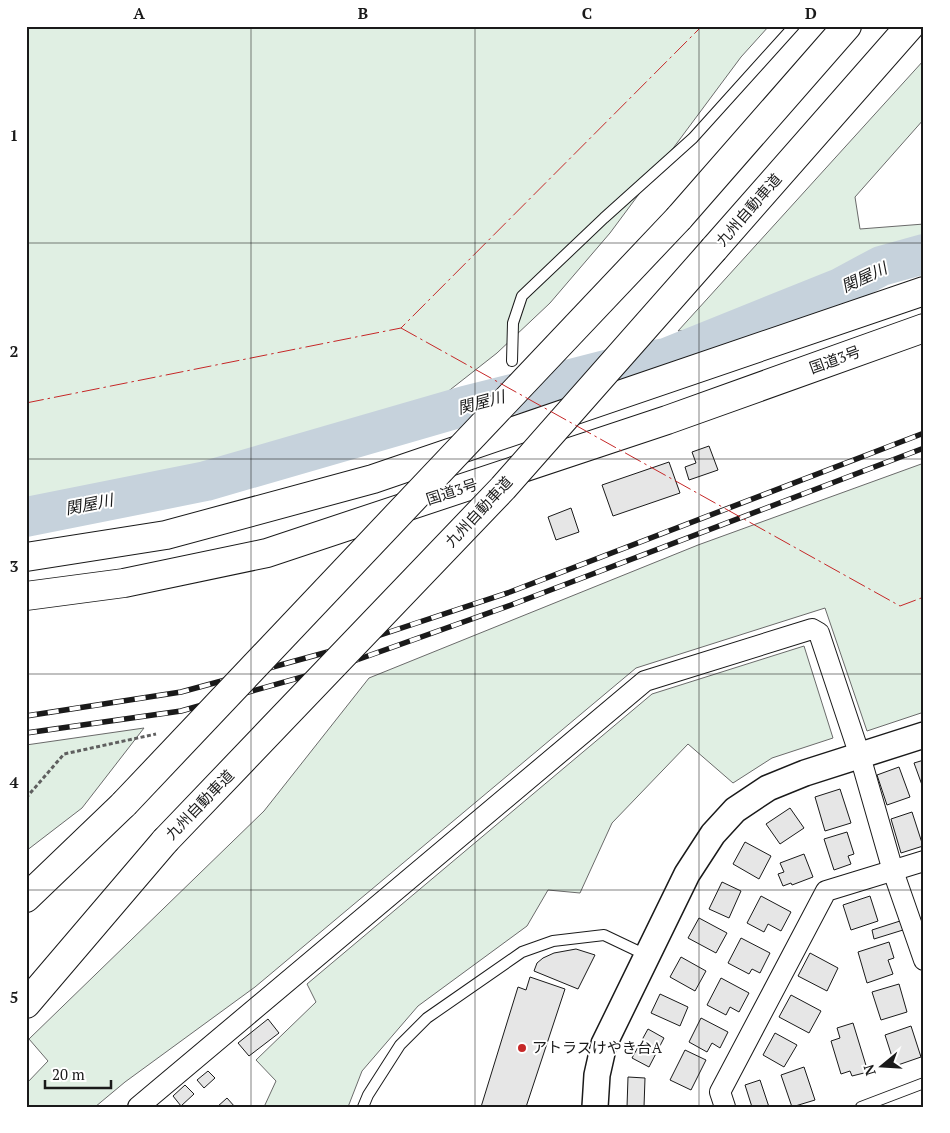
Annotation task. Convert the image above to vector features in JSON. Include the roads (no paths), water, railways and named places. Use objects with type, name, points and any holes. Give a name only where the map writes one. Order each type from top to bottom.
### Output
[{"type":"highway","points":[[26,898],[124,804],[680,218],[847,26]]},
{"type":"highway","name":"九州自動車道","points":[[26,977],[166,841],[503,488],[910,26]]},
{"type":"highway","points":[[26,557],[166,535],[373,479],[924,291]]},
{"type":"highway","name":"国道3号","points":[[26,596],[124,583],[267,553],[667,420],[924,328]]},
{"type":"highway","points":[[26,1004],[166,841]]},
{"type":"street","points":[[138,1107],[645,682],[812,629],[819,632],[860,756],[893,871],[924,960]]},
{"type":"street","points":[[595,1107],[597,1074],[604,1044],[687,874],[713,834],[735,810],[768,788],[805,773],[924,735]]},
{"type":"street","points":[[725,1107],[720,1092],[826,891],[924,861]]},
{"type":"lane","points":[[512,362],[513,323],[522,296],[604,218],[693,138],[794,26]]},
{"type":"lane","points":[[363,1107],[368,1095],[400,1045],[427,1018],[522,952],[552,941],[604,935],[646,955]]},
{"type":"lane","points":[[861,1107],[924,1083]]},
{"type":"waterway","name":"関屋川","points":[[26,517],[206,481],[465,406],[626,365],[666,358],[840,288],[881,266],[924,254]]},
{"type":"railway","points":[[26,716],[181,692],[335,650],[510,592],[924,433]]},
{"type":"railway","points":[[26,733],[181,711],[334,668],[511,605],[924,448]]},
{"type":"place","name":"アトラスけやき台A","points":[[522,1048]]}]
